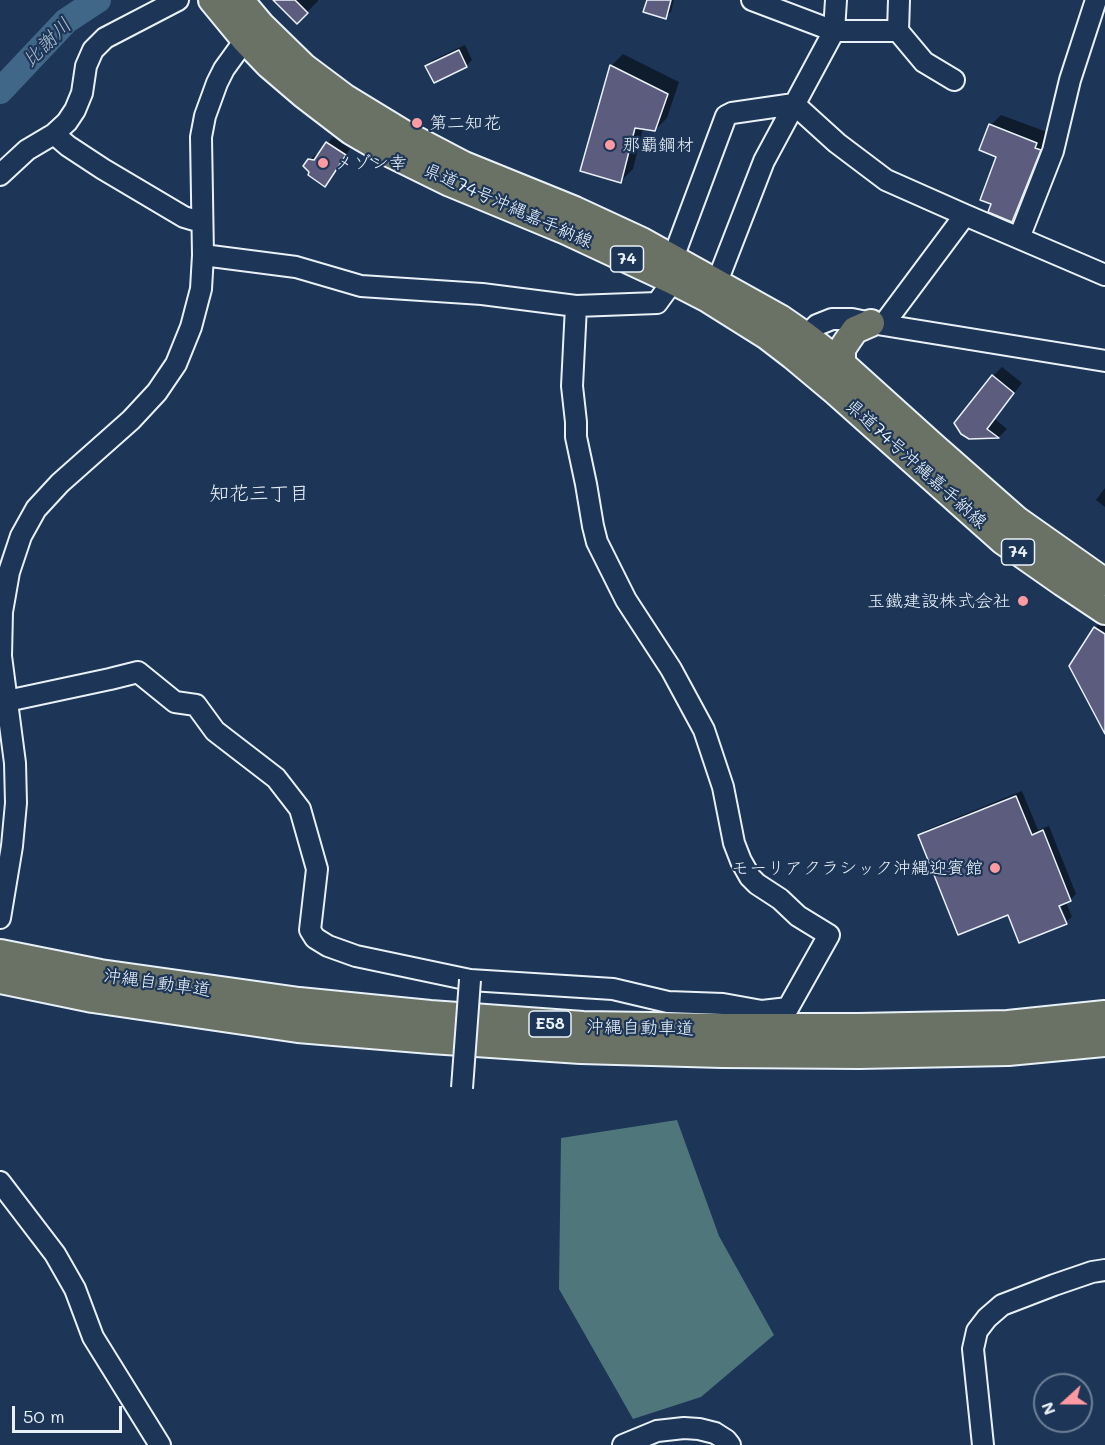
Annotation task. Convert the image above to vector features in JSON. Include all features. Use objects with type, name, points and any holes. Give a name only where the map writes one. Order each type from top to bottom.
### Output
[{"type":"highway","name":"沖縄自動車道","points":[[0,955],[100,975],[299,1003],[430,1016],[583,1027],[870,1029],[1008,1026],[1105,1016]]},
{"type":"highway","name":"沖縄自動車道","points":[[0,978],[93,997],[298,1027],[581,1048],[859,1053],[1008,1050],[1105,1041]]},
{"type":"main road","name":"県道74号沖縄嘉手納線","points":[[212,0],[336,91],[403,133],[464,165],[575,210],[642,241],[708,300],[767,336],[800,346],[842,364],[1017,519],[1105,582]]},
{"type":"main road","name":"県道74号沖縄嘉手納線","points":[[240,0],[253,32]]},
{"type":"main road","name":"県道74号沖縄嘉手納線","points":[[673,269],[717,282],[780,318],[836,392],[1003,542],[1105,611]]},
{"type":"main road","points":[[842,364],[842,349],[855,330],[877,324]]},
{"type":"street","points":[[0,175],[27,150],[54,134],[67,122],[79,102],[86,66],[93,50],[105,38],[178,0]]},
{"type":"street","points":[[752,0],[834,31],[898,31]]},
{"type":"street","points":[[717,282],[764,161],[834,31],[836,0]]},
{"type":"street","points":[[899,0],[898,31],[924,62],[954,80]]},
{"type":"street","points":[[1019,238],[1053,151],[1070,80],[1096,0]]},
{"type":"street","points":[[0,918],[12,846],[16,803],[15,763],[1,656],[2,612],[9,572],[21,536],[36,509],[60,483],[131,420],[157,392],[176,364],[191,327],[201,289],[201,137],[205,116],[224,69],[253,32]]},
{"type":"street","points":[[202,255],[296,267],[361,286],[483,294],[576,306],[657,303],[673,269],[726,116],[732,113],[794,105],[837,143],[886,180],[1105,275]]},
{"type":"street","points":[[54,134],[103,169],[184,217],[201,222]]},
{"type":"street","points":[[877,324],[964,215]]},
{"type":"street","points":[[7,701],[138,672],[175,702],[196,705],[214,731],[276,778],[300,809],[317,869],[310,930],[315,938],[328,946],[356,956],[470,980],[613,989],[668,1002],[723,1004],[762,1011],[789,1008],[829,935],[798,916],[780,899],[750,877],[734,843],[723,787],[704,730],[670,669],[627,600],[597,542],[576,437],[572,386],[576,306]]},
{"type":"street","points":[[800,346],[817,325],[832,319],[852,319],[1105,361]]},
{"type":"street","points":[[462,1088],[470,980]]},
{"type":"street","points":[[0,1182],[55,1254],[75,1289],[93,1337],[160,1445]]},
{"type":"street","points":[[983,1445],[973,1349],[977,1331],[987,1317],[1002,1305],[1092,1272],[1105,1270]]},
{"type":"street","points":[[623,1445],[657,1431],[684,1428],[715,1433],[730,1445]]},
{"type":"green space","points":[[677,1120],[719,1236],[774,1335],[701,1397],[633,1419],[559,1289],[561,1138]]},
{"type":"building","points":[[273,0],[295,0],[308,13],[297,24]]},
{"type":"building","points":[[647,0],[671,0],[666,19],[643,12]]},
{"type":"building","points":[[459,50],[467,67],[434,83],[425,66]]},
{"type":"building","points":[[610,65],[668,94],[655,131],[635,128],[621,183],[580,171]]},
{"type":"building","points":[[989,124],[1037,143],[1035,148],[1041,150],[1012,222],[988,212],[991,204],[980,200],[996,157],[979,150]]},
{"type":"building","name":"メゾン幸","points":[[326,142],[346,155],[325,187],[308,175],[309,172],[303,166],[308,159],[314,160]]},
{"type":"building","points":[[992,375],[1014,393],[987,429],[999,438],[969,439],[961,434],[954,423]]},
{"type":"building","points":[[1094,627],[1105,634],[1105,734],[1069,666]]},
{"type":"building","name":"モーリアクラシック沖縄迎賓館","points":[[1016,796],[1032,835],[1043,830],[1071,901],[1059,906],[1067,924],[1019,943],[1008,915],[958,935],[918,835]]},
{"type":"waterway","name":"比謝川","points":[[0,91],[66,21],[98,0]]},
{"type":"place","name":"第二知花","points":[[417,123]]},
{"type":"place","name":"那覇鋼材","points":[[610,145]]},
{"type":"place","name":"メゾン幸","points":[[323,163]]},
{"type":"place","name":"玉鐵建設株式会社","points":[[1023,601]]},
{"type":"place","name":"モーリアクラシック沖縄迎賓館","points":[[995,868]]},
{"type":"district","name":"知花三丁目","points":[[259,494]]}]
